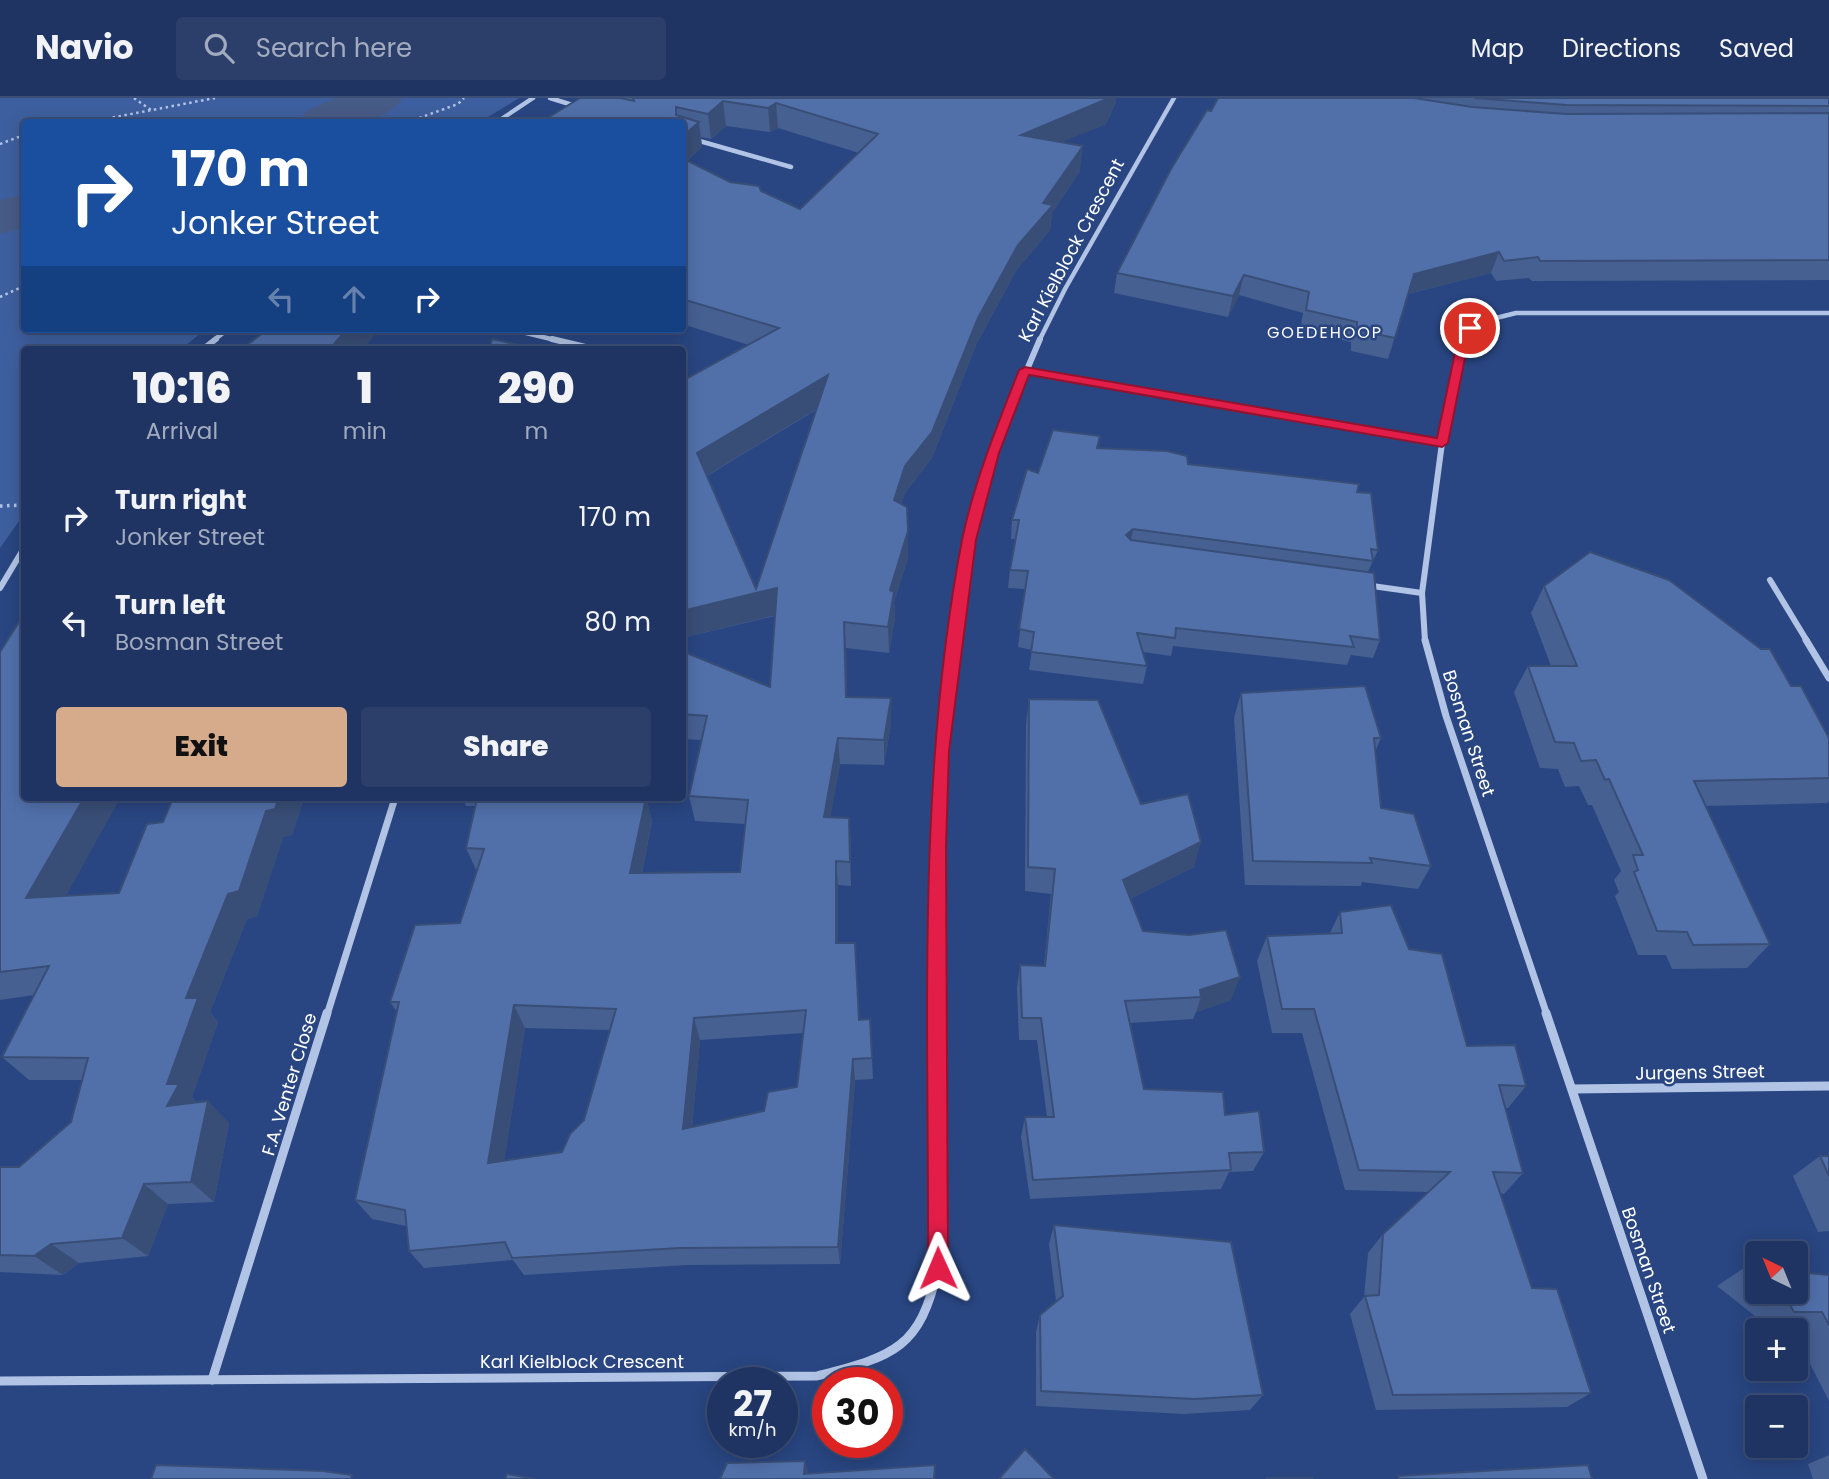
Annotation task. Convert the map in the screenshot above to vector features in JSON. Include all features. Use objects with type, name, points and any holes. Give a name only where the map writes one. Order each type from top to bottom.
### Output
[{"type":"street","points":[[502,119],[533,98]]},
{"type":"street","points":[[550,98],[583,108]]},
{"type":"street","name":"Karl Kielblock Crescent","points":[[0,1381],[817,1376],[865,1363],[904,1344],[928,1311],[938,1268],[937,848],[941,751],[969,540],[992,453],[1025,370],[1065,289],[1174,98]]},
{"type":"street","points":[[686,137],[791,167]]},
{"type":"street","name":"Bosman Street","points":[[1703,1479],[1442,703],[1426,650],[1422,593],[1442,443],[1465,335],[1478,323],[1491,317],[1526,312],[1829,313]]},
{"type":"street","points":[[207,346],[223,333]]},
{"type":"street","points":[[527,333],[581,346]]},
{"type":"street","points":[[1025,370],[1442,443]]},
{"type":"street","points":[[0,588],[21,553]]},
{"type":"street","points":[[1770,579],[1829,678]]},
{"type":"street","points":[[1355,584],[1422,593]]},
{"type":"street","name":"F.A. Venter Close","points":[[212,1380],[394,801]]},
{"type":"street","name":"Jurgens Street","points":[[1572,1090],[1829,1086]]},
{"type":"path","points":[[134,98],[152,110]]},
{"type":"path","points":[[105,119],[215,98]]},
{"type":"path","points":[[416,119],[458,104],[464,98]]},
{"type":"path","points":[[0,144],[21,136]]},
{"type":"path","points":[[0,297],[21,287]]},
{"type":"path","points":[[0,506],[21,505]]},
{"type":"shaded area","points":[[0,98],[519,98],[485,119],[21,119],[21,333],[201,333],[185,346],[21,346],[21,518],[0,548]]},
{"type":"building","points":[[580,98],[620,98],[634,101],[633,98],[1109,98],[1021,135],[1083,146],[1043,203],[1053,205],[1018,245],[978,318],[932,432],[905,466],[894,500],[907,507],[908,531],[890,590],[894,592],[888,627],[844,622],[846,697],[891,698],[884,740],[838,738],[824,817],[849,818],[850,862],[836,861],[836,943],[855,943],[859,1020],[870,1019],[872,1058],[853,1059],[838,1247],[679,1248],[512,1258],[505,1242],[409,1251],[405,1210],[355,1200],[399,1002],[390,1002],[415,925],[460,923],[484,849],[466,848],[476,801],[645,801],[630,873],[740,872],[748,800],[689,796],[707,716],[686,714],[686,653],[770,687],[777,588],[686,610],[686,379],[779,328],[686,300],[686,160],[730,182],[759,186],[761,191],[800,209],[878,134],[776,103],[768,108],[723,101],[708,114],[676,107],[676,115],[699,122],[686,133],[686,119],[546,119]],"holes":[[[828,375],[756,589],[697,453]],[[514,1005],[616,1009],[584,1120],[570,1134],[562,1152],[488,1163]],[[806,1010],[797,1087],[768,1092],[764,1111],[683,1129],[694,1018]]]},
{"type":"building","points":[[1218,98],[1414,98],[1472,107],[1566,114],[1829,113],[1829,260],[1540,261],[1538,257],[1504,261],[1499,252],[1414,274],[1395,338],[1357,330],[1357,322],[1306,310],[1309,292],[1244,275],[1233,296],[1117,273],[1171,169],[1207,110],[1211,111]]},
{"type":"building","points":[[1475,98],[1829,98],[1829,106],[1567,105]]},
{"type":"building","points":[[263,333],[344,333],[332,346],[245,346]]},
{"type":"building","points":[[492,339],[524,346],[490,346]]},
{"type":"building","points":[[1053,430],[1100,436],[1097,448],[1167,451],[1187,456],[1188,464],[1359,484],[1357,492],[1371,493],[1378,550],[1371,549],[1373,561],[1133,529],[1126,535],[1131,540],[1374,573],[1380,640],[1350,636],[1354,647],[1176,628],[1175,638],[1137,633],[1147,666],[1031,652],[1034,632],[1019,629],[1028,571],[1010,570],[1019,520],[1012,520],[1027,469],[1038,473]]},
{"type":"building","points":[[1590,552],[1669,580],[1761,649],[1770,649],[1791,686],[1801,686],[1829,738],[1829,778],[1694,781],[1770,944],[1693,945],[1687,932],[1657,931],[1634,872],[1638,870],[1633,855],[1643,855],[1609,779],[1605,780],[1596,760],[1581,761],[1574,743],[1555,742],[1528,666],[1577,666],[1544,586]]},
{"type":"building","points":[[21,619],[21,801],[82,801],[26,898],[119,893],[147,824],[163,822],[172,801],[278,801],[275,809],[266,811],[239,891],[228,894],[186,998],[198,998],[167,1084],[179,1084],[167,1106],[208,1101],[191,1182],[144,1184],[122,1238],[51,1244],[34,1256],[0,1255],[0,1167],[19,1167],[71,1122],[88,1058],[2,1057],[49,966],[0,972],[0,652]]},
{"type":"building","points":[[1365,686],[1381,738],[1374,738],[1381,808],[1414,814],[1431,866],[1370,858],[1372,863],[1253,861],[1241,693]]},
{"type":"building","points":[[1029,699],[1098,700],[1141,804],[1188,794],[1201,842],[1123,880],[1143,931],[1189,935],[1226,930],[1240,977],[1200,990],[1201,997],[1125,1001],[1144,1089],[1223,1092],[1225,1115],[1259,1111],[1264,1152],[1229,1153],[1231,1170],[1033,1180],[1025,1117],[1054,1117],[1041,1018],[1022,1018],[1020,965],[1045,966],[1055,869],[1028,867]]},
{"type":"building","points":[[1391,905],[1409,949],[1442,954],[1467,1046],[1515,1045],[1526,1086],[1499,1085],[1523,1173],[1493,1172],[1532,1288],[1557,1289],[1591,1393],[1393,1395],[1365,1296],[1379,1295],[1383,1234],[1450,1172],[1359,1170],[1314,1009],[1282,1009],[1267,936],[1342,933],[1340,912]]},
{"type":"building","points":[[1820,1156],[1829,1156],[1829,1176]]},
{"type":"building","points":[[1054,1225],[1231,1242],[1263,1395],[1194,1399],[1041,1391],[1040,1315],[1063,1296]]},
{"type":"building","points":[[1808,1273],[1829,1275],[1829,1325],[1822,1312],[1794,1312],[1790,1304],[1808,1304]]},
{"type":"building","points":[[1025,1449],[1054,1479],[999,1479]]},
{"type":"building","points":[[805,1461],[804,1474],[935,1465],[934,1479],[720,1479],[727,1463]]},
{"type":"building","points":[[156,1465],[323,1471],[352,1475],[351,1479],[151,1479]]},
{"type":"building","points":[[1588,1465],[1592,1479],[1399,1479],[1398,1476]]},
{"type":"building","points":[[507,1474],[536,1479],[505,1479]]},
{"type":"building","points":[[1313,1478],[1313,1479],[1267,1479]]},
{"type":"waterway","points":[[331,119],[378,98]]},
{"type":"waterway","points":[[0,217],[21,213]]},
{"type":"district","name":"GOEDEHOOP","points":[[1325,332]]},
{"type":"route","points":[[938,1268],[937,848],[941,751],[969,540],[992,453],[1025,370],[1442,443],[1462,343],[1470,328]]}]
